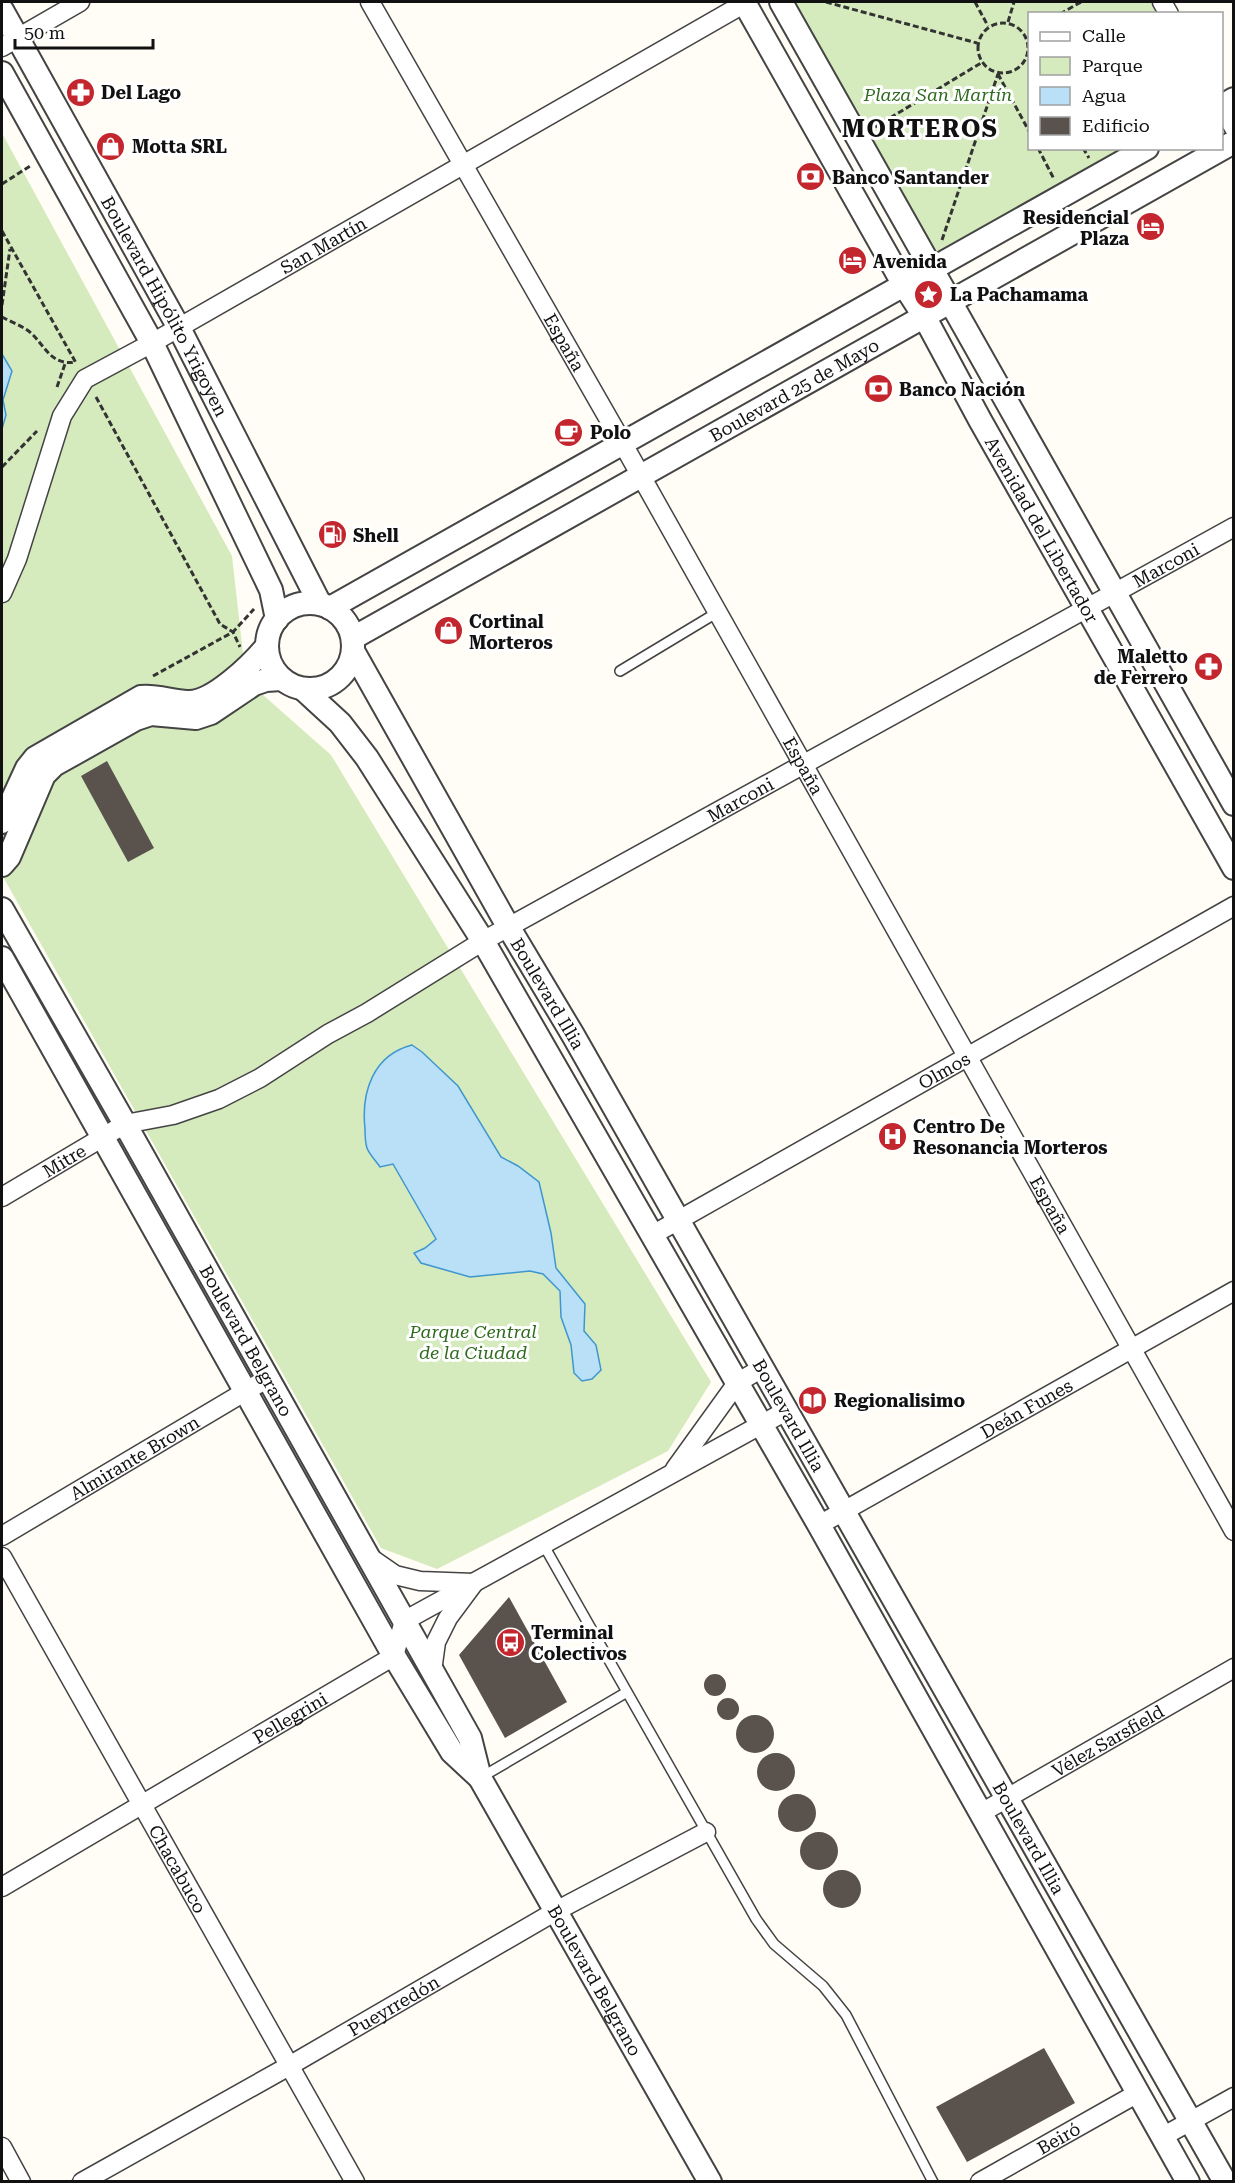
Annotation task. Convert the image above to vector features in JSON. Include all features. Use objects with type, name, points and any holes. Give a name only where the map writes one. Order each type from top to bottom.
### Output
[{"type":"street","points":[[9,42],[80,2]]},
{"type":"street","name":"España","points":[[370,2],[642,477],[1233,1531]]},
{"type":"street","name":"San Martín","points":[[5,586],[62,416],[85,379],[152,343],[745,2]]},
{"type":"street","name":"Avenidad del Libertador","points":[[745,2],[1233,868]]},
{"type":"street","name":"Avenidad del Libertador","points":[[781,2],[1233,804]]},
{"type":"street","name":"Boulevard Hipólito Yrigoyen","points":[[2,10],[9,42],[178,328],[325,606]]},
{"type":"street","name":"Boulevard Hipólito Yrigoyen","points":[[2,72],[152,343],[271,590],[277,619]]},
{"type":"street","points":[[1223,110],[1233,128]]},
{"type":"street","name":"Boulevard 25 de Mayo","points":[[277,619],[286,610],[297,605],[308,603],[325,606],[623,444],[1144,150]]},
{"type":"street","name":"Boulevard 25 de Mayo","points":[[353,645],[642,477],[1219,150]]},
{"type":"street","name":"Marconi","points":[[283,1062],[396,996],[483,941],[1233,527]]},
{"type":"street","points":[[277,619],[270,631],[267,646],[271,663],[281,679],[292,686],[317,689],[342,676],[350,664],[353,645],[349,626],[341,615],[325,606]]},
{"type":"street","name":"Boulevard Illia","points":[[353,645],[509,928],[679,1220],[1225,2181]]},
{"type":"street","points":[[2,865],[9,857],[44,775],[54,765],[141,697],[149,696],[190,702],[203,698],[225,686],[250,666],[267,646]]},
{"type":"street","points":[[2,822],[27,768],[35,758],[96,732],[151,714],[196,718],[211,713],[254,684],[281,679]]},
{"type":"street","name":"Boulevard Illia","points":[[303,689],[340,723],[367,758],[483,941],[654,1234],[1188,2181]]},
{"type":"street","name":"Olmos","points":[[654,1234],[1233,906]]},
{"type":"street","name":"Boulevard Belgrano","points":[[2,909],[470,1738],[480,1778],[710,2181]]},
{"type":"street","name":"Boulevard Belgrano","points":[[2,958],[394,1656],[452,1752],[480,1778]]},
{"type":"street","name":"Mitre","points":[[2,1197],[125,1124],[173,1115],[219,1100],[260,1078],[283,1062]]},
{"type":"street","name":"Deán Funes","points":[[819,1525],[1233,1291]]},
{"type":"street","points":[[672,1473],[737,1383],[762,1368]]},
{"type":"street","name":"Almirante Brown","points":[[2,1536],[268,1378]]},
{"type":"street","points":[[394,1656],[404,1621],[786,1411]]},
{"type":"street","name":"Chacabuco","points":[[2,1557],[355,2181]]},
{"type":"street","points":[[368,1557],[395,1575],[420,1581],[474,1582]]},
{"type":"street","points":[[432,1671],[436,1642],[448,1618],[474,1582]]},
{"type":"street","name":"Pellegrini","points":[[2,1887],[394,1656]]},
{"type":"street","name":"Vélez Sarsfield","points":[[981,1813],[1233,1668]]},
{"type":"street","name":"Pueyrredón","points":[[82,2181],[289,2066],[556,1911],[706,1832]]},
{"type":"street","name":"Beiró","points":[[980,2181],[1138,2093]]},
{"type":"street","points":[[1162,2137],[1233,2097]]},
{"type":"street","points":[[2,2147],[21,2181]]},
{"type":"lane","points":[[620,671],[718,612]]},
{"type":"lane","points":[[551,1540],[627,1692],[756,1920],[774,1944],[823,1986],[846,2015],[933,2181]]},
{"type":"lane","points":[[480,1778],[627,1692]]},
{"type":"path","points":[[826,2],[977,43]]},
{"type":"path","points":[[975,2],[988,26]]},
{"type":"path","points":[[1008,22],[1014,2]]},
{"type":"path","points":[[1064,12],[1081,2]]},
{"type":"path","points":[[1027,32],[1008,22],[988,26],[977,43],[981,63],[998,74],[1028,130]]},
{"type":"path","points":[[998,74],[1018,70],[1028,55]]},
{"type":"path","points":[[858,137],[981,63]]},
{"type":"path","points":[[932,270],[998,74]]},
{"type":"path","points":[[1039,150],[1063,196]]},
{"type":"path","points":[[2,184],[47,155]]},
{"type":"path","points":[[2,231],[220,624],[233,632],[250,666]]},
{"type":"path","points":[[2,305],[11,247]]},
{"type":"path","points":[[2,317],[30,332],[51,356],[65,364],[76,362]]},
{"type":"path","points":[[55,394],[65,364]]},
{"type":"path","points":[[2,467],[44,424]]},
{"type":"green space","name":"Plaza San Martín","points":[[781,2],[1162,2],[1168,12],[1028,12],[1028,150],[1145,150],[932,270]]},
{"type":"green space","name":"Parque Central de la Ciudad","points":[[2,133],[232,556],[246,680],[331,755],[711,1382],[668,1451],[437,1569],[381,1548],[2,875]]},
{"type":"water","points":[[2,354],[12,371],[3,400],[6,415],[2,429]]},
{"type":"water","points":[[412,1045],[458,1086],[501,1157],[518,1166],[539,1182],[551,1233],[556,1268],[585,1304],[584,1331],[596,1345],[601,1370],[592,1379],[582,1381],[574,1373],[571,1345],[561,1317],[560,1291],[543,1274],[530,1271],[470,1277],[421,1263],[414,1253],[436,1239],[393,1164],[380,1167],[369,1153],[365,1141],[364,1115],[368,1089],[379,1066],[399,1050]]},
{"type":"building","points":[[107,761],[154,848],[128,862],[81,776]]},
{"type":"building","points":[[509,1597],[567,1702],[505,1738],[459,1655]]},
{"type":"building","points":[[715,1674],[723,1677],[726,1685],[723,1693],[715,1696],[707,1693],[704,1685],[707,1677]]},
{"type":"building","points":[[728,1698],[736,1701],[739,1709],[736,1717],[728,1720],[720,1717],[717,1709],[720,1701]]},
{"type":"building","points":[[755,1715],[769,1720],[774,1734],[769,1748],[755,1753],[741,1748],[736,1734],[741,1720]]},
{"type":"building","points":[[776,1753],[790,1758],[795,1772],[790,1786],[776,1791],[762,1786],[757,1772],[762,1758]]},
{"type":"building","points":[[797,1794],[811,1799],[816,1813],[811,1827],[797,1832],[783,1827],[778,1813],[783,1799]]},
{"type":"building","points":[[819,1832],[833,1837],[838,1851],[833,1865],[819,1870],[805,1865],[800,1851],[805,1837]]},
{"type":"building","points":[[842,1870],[856,1875],[861,1889],[856,1903],[842,1908],[828,1903],[823,1889],[828,1875]]},
{"type":"building","points":[[1044,2048],[1075,2103],[967,2162],[936,2107]]},
{"type":"place","name":"Del Lago","points":[[80,92]]},
{"type":"place","name":"Motta SRL","points":[[111,146]]},
{"type":"place","name":"Banco Santander","points":[[811,177]]},
{"type":"place","name":"Residencial Plaza","points":[[1150,227]]},
{"type":"place","name":"Avenida","points":[[852,261]]},
{"type":"place","name":"La Pachamama","points":[[929,294]]},
{"type":"place","name":"Banco Nación","points":[[878,389]]},
{"type":"place","name":"Polo","points":[[569,432]]},
{"type":"place","name":"Shell","points":[[332,535]]},
{"type":"place","name":"Cortinal Morteros","points":[[448,631]]},
{"type":"place","name":"Maletto de Ferrero","points":[[1209,666]]},
{"type":"place","name":"Centro De Resonancia Morteros","points":[[892,1136]]},
{"type":"place","name":"Regionalisimo","points":[[813,1400]]},
{"type":"place","name":"Terminal Colectivos","points":[[510,1642]]},
{"type":"district","name":"MORTEROS","points":[[920,129]]}]
